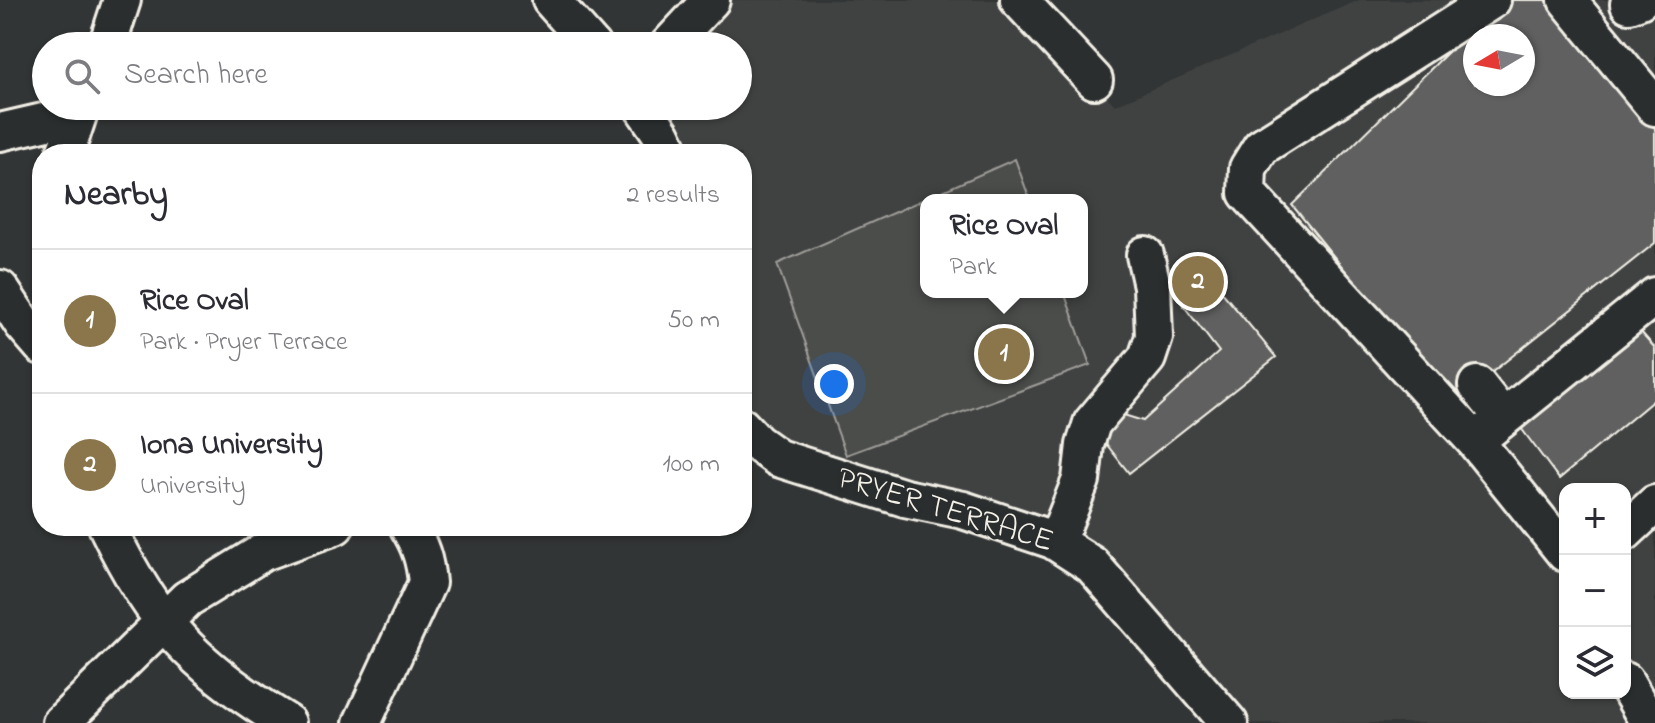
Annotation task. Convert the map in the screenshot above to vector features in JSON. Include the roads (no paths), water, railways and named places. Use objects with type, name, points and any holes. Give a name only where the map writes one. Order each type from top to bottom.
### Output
[{"type":"street","points":[[112,32],[122,0]]},
{"type":"street","points":[[551,0],[580,32]]},
{"type":"street","points":[[681,32],[711,0]]},
{"type":"street","points":[[1019,0],[1094,80]]},
{"type":"street","points":[[1492,0],[1261,147],[1248,168],[1247,193],[1475,441],[1559,546]]},
{"type":"street","points":[[1567,0],[1655,107]]},
{"type":"street","points":[[0,132],[43,120]]},
{"type":"street","points":[[68,144],[76,120]]},
{"type":"street","points":[[652,120],[666,144]]},
{"type":"street","points":[[1053,540],[1063,525],[1081,480],[1085,445],[1092,423],[1147,358],[1154,337],[1152,286],[1145,255]]},
{"type":"street","points":[[0,289],[32,334]]},
{"type":"street","points":[[1475,441],[1655,296]]},
{"type":"street","points":[[1477,385],[1503,418]]},
{"type":"street","name":"PRYER TERRACE","points":[[752,438],[778,458],[891,494],[963,510],[1053,540],[1092,565],[1229,723]]},
{"type":"street","points":[[1631,526],[1655,504]]},
{"type":"street","points":[[112,536],[131,574],[179,642],[218,677],[287,723]]},
{"type":"street","points":[[61,723],[187,599],[242,563],[304,536]]},
{"type":"street","points":[[362,723],[427,583],[425,563],[415,536]]},
{"type":"street","points":[[1631,692],[1649,723]]},
{"type":"place","name":"Iona University","points":[[1198,282]]},
{"type":"place","name":"Rice Oval","points":[[1004,354]]}]
